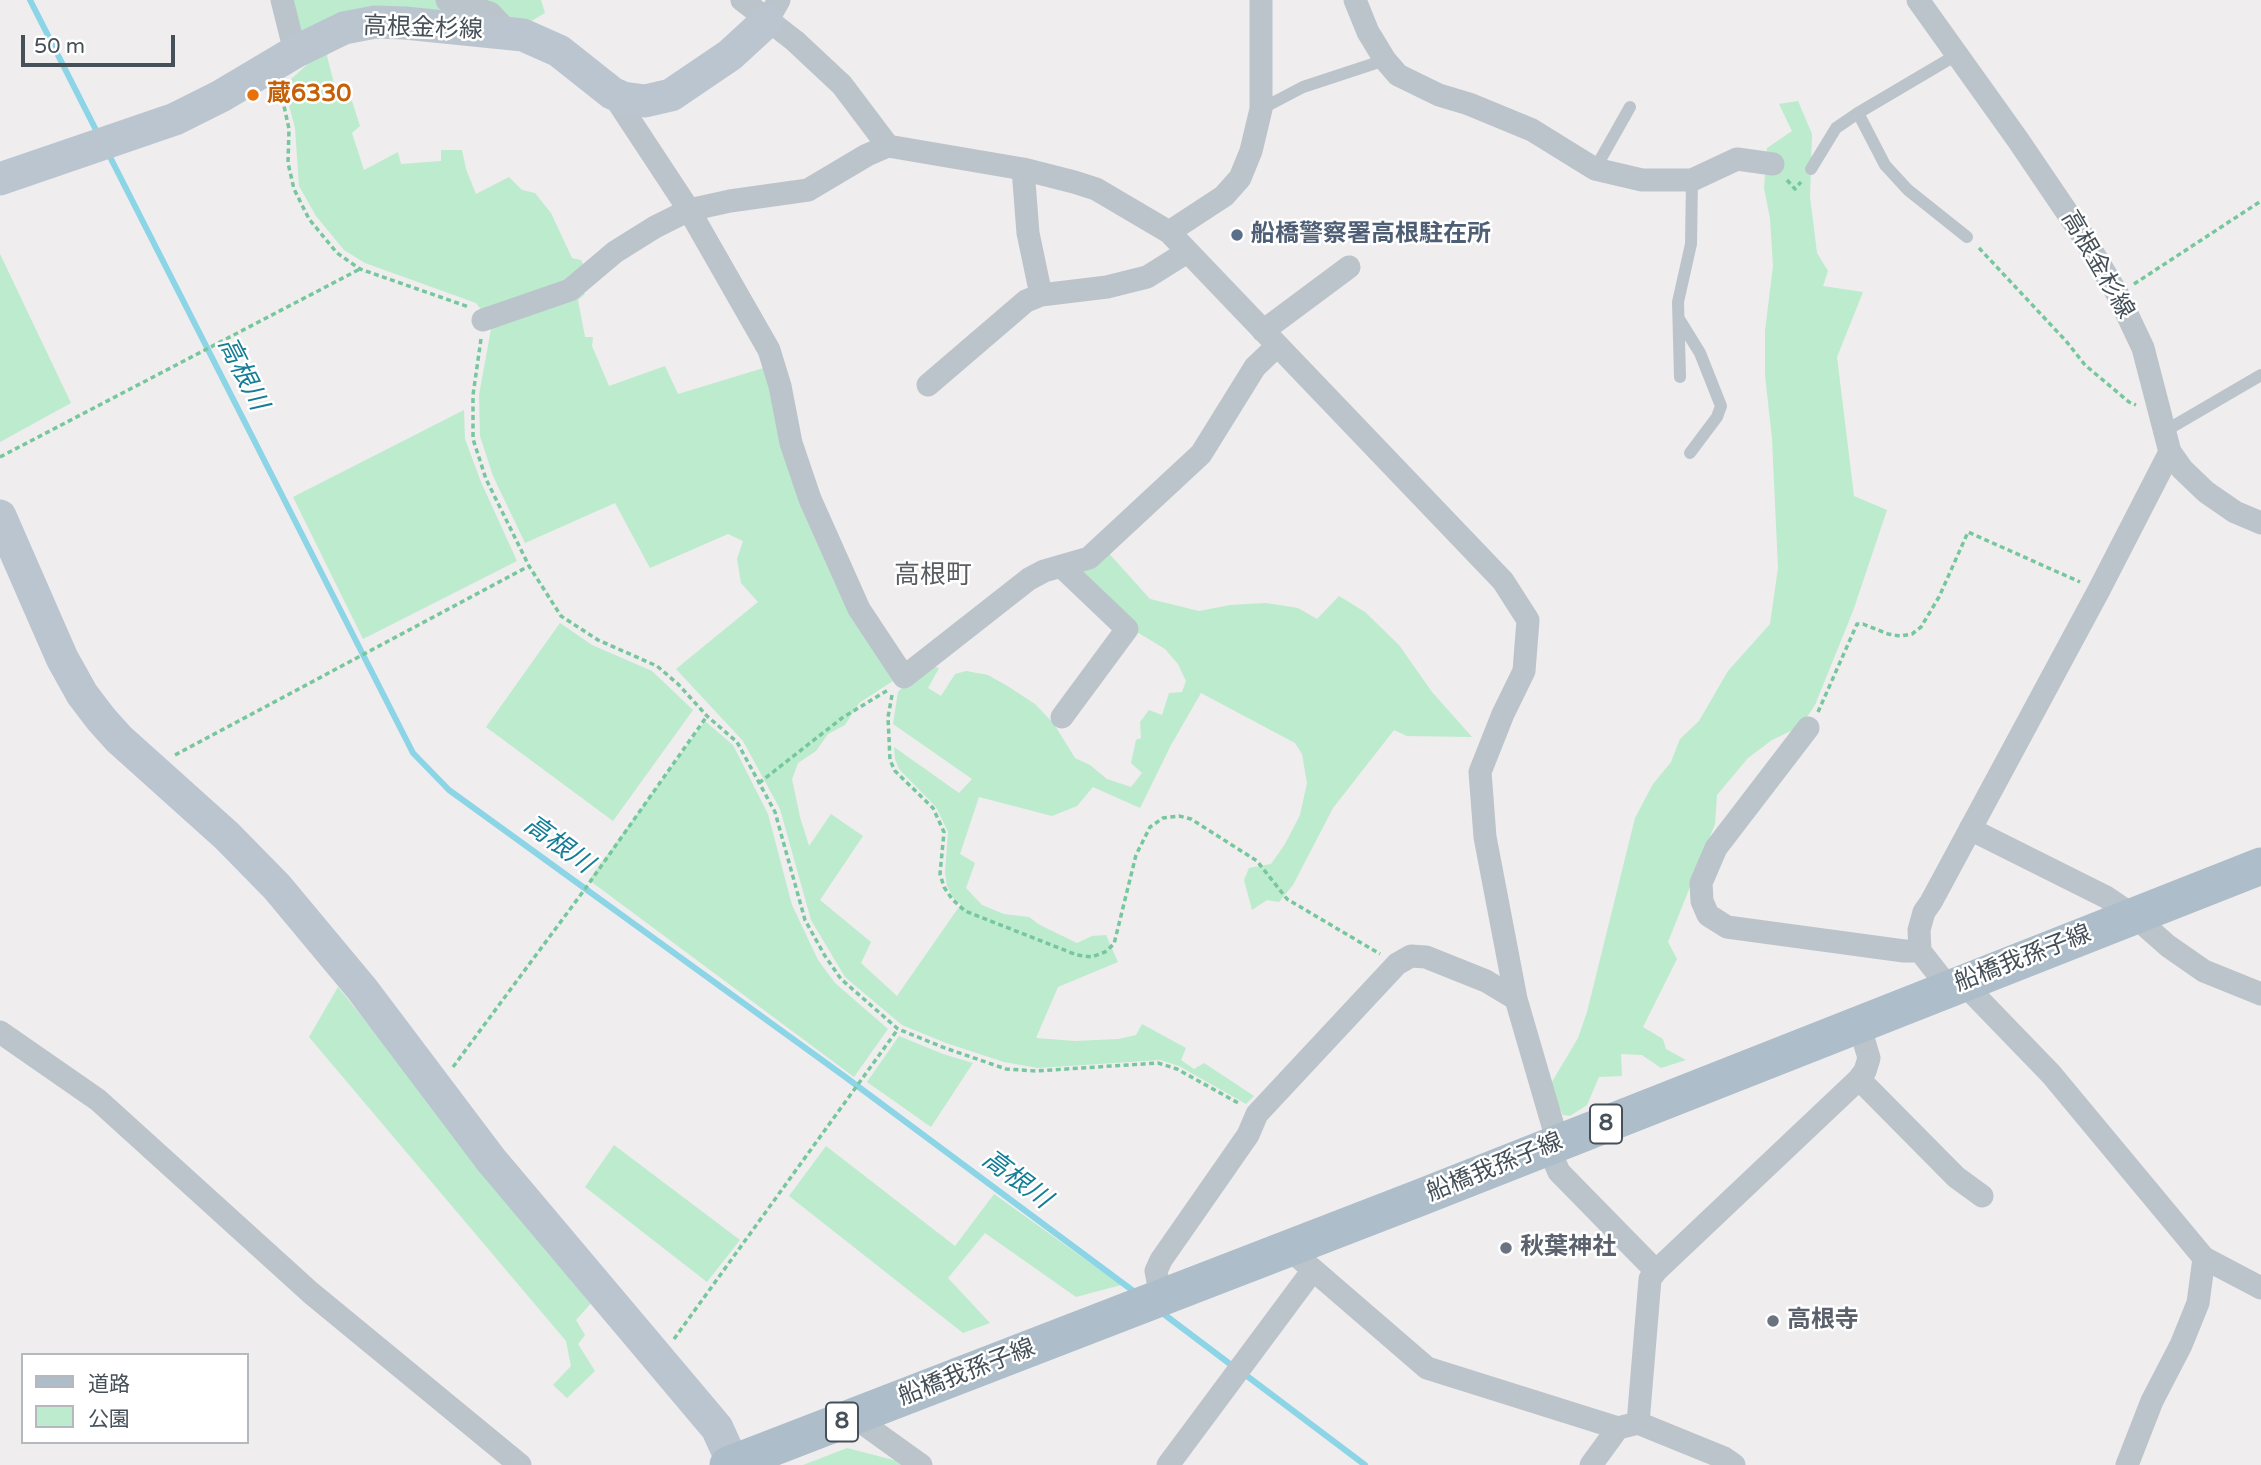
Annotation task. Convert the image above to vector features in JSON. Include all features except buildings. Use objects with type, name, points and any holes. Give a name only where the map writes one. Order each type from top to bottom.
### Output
[{"type":"main road","name":"船橋我孫子線","points":[[731,1464],[1161,1298],[1301,1259],[1553,1145],[2261,866]]},
{"type":"street","points":[[282,0],[295,52]]},
{"type":"street","points":[[447,0],[491,13],[509,33]]},
{"type":"street","points":[[1169,232],[1224,196],[1240,178],[1251,151],[1261,109],[1261,0]]},
{"type":"street","points":[[1355,0],[1368,32],[1398,75],[1416,86],[1532,130],[1595,169],[1642,180],[1692,180],[1737,159],[1773,164]]},
{"type":"street","name":"高根金杉線","points":[[1918,0],[2081,233],[2118,295],[2143,348],[2165,433],[2182,469],[2206,492],[2235,512],[2261,523]]},
{"type":"street","points":[[763,7],[842,85],[888,146]]},
{"type":"street","name":"高根金杉線","points":[[0,178],[175,120],[295,52],[344,28],[374,22],[440,25],[523,35],[559,51],[612,93],[623,98],[645,101],[671,95],[730,55],[763,7]]},
{"type":"street","points":[[612,93],[689,210],[769,350],[780,386],[791,443],[810,499],[859,609],[904,677],[1029,579],[1044,571],[1089,558],[1201,454],[1270,338],[1349,267]]},
{"type":"street","points":[[484,320],[570,290],[615,252],[689,210],[808,190],[867,155],[888,146],[1023,169],[1096,189],[1169,232],[1503,581],[1528,620],[1524,671],[1480,772],[1485,837],[1516,999],[1559,1172],[1656,1271]]},
{"type":"street","points":[[1023,169],[1028,233],[1041,295]]},
{"type":"street","points":[[928,385],[1026,301],[1041,295],[1108,287],[1147,277],[1187,252]]},
{"type":"street","points":[[1920,951],[1919,930],[1924,912],[2099,590],[2165,433]]},
{"type":"street","points":[[0,516],[62,658],[82,694],[119,739],[227,836],[277,887],[362,989],[491,1160],[717,1428],[731,1464]]},
{"type":"street","points":[[1062,567],[1127,629],[1062,718]]},
{"type":"street","points":[[1808,728],[1716,848],[1701,883],[1702,901],[1708,915],[1727,927],[1920,951],[2051,1074],[2204,1258],[2261,1288]]},
{"type":"street","points":[[1970,829],[2106,897],[2204,971],[2261,994]]},
{"type":"street","points":[[1161,1298],[1156,1271],[1161,1260],[1248,1135],[1257,1114],[1397,964],[1410,956],[1426,957],[1486,981],[1516,999]]},
{"type":"street","points":[[1591,1465],[1628,1426],[1650,1279],[1859,1079],[1869,1058],[1859,1024]]},
{"type":"street","points":[[0,1032],[98,1100],[311,1293],[520,1465]]},
{"type":"street","points":[[1859,1079],[1956,1178],[1982,1196]]},
{"type":"street","points":[[2127,1465],[2152,1401],[2181,1345],[2198,1303],[2204,1258]]},
{"type":"street","points":[[1168,1465],[1239,1370],[1301,1259],[1427,1368],[1628,1426],[1724,1458],[1734,1465]]},
{"type":"street","points":[[853,1417],[921,1465]]},
{"type":"lane","points":[[1811,169],[1836,128],[1958,54]]},
{"type":"lane","points":[[1261,109],[1303,87],[1385,60]]},
{"type":"lane","points":[[1595,169],[1630,107]]},
{"type":"lane","points":[[1858,113],[1885,165],[1908,190],[1967,236]]},
{"type":"lane","points":[[1680,377],[1678,302],[1691,244],[1692,180]]},
{"type":"lane","points":[[1679,319],[1700,353],[1721,406],[1717,417],[1690,453]]},
{"type":"lane","points":[[2165,433],[2261,375]]},
{"type":"path","points":[[260,73],[284,106],[289,129],[288,163],[294,188],[309,219],[337,253],[360,269],[470,307],[484,320],[473,395],[473,439],[486,479],[529,566],[561,616],[598,640],[657,666],[737,742],[775,812],[805,920],[825,956],[842,979],[898,1029],[1006,1069],[1036,1071],[1158,1063],[1177,1069],[1257,1114]]},
{"type":"path","points":[[1773,164],[1795,188],[1811,169]]},
{"type":"path","points":[[2118,295],[2261,201]]},
{"type":"path","points":[[1967,236],[2067,341],[2085,365],[2165,433]]},
{"type":"path","points":[[0,457],[360,269]]},
{"type":"path","points":[[1808,728],[1820,709],[1857,624],[1900,636],[1912,634],[1921,627],[1939,597],[1968,531],[2099,590]]},
{"type":"path","points":[[152,768],[529,566]]},
{"type":"path","points":[[759,783],[842,718],[894,686],[888,717],[890,760],[895,771],[933,808],[944,832],[940,874],[944,887],[965,911],[1077,955],[1092,957],[1105,952],[1114,944],[1136,855],[1150,827],[1163,818],[1179,816],[1191,820],[1257,861],[1287,899],[1397,964]]},
{"type":"path","points":[[437,1088],[585,889],[707,716]]},
{"type":"path","points":[[659,1360],[898,1029]]},
{"type":"green space","points":[[288,0],[541,0],[545,13],[523,26],[297,37]]},
{"type":"green space","points":[[331,43],[327,56],[339,103],[352,101],[360,126],[352,133],[364,170],[398,152],[401,164],[441,161],[441,150],[462,150],[476,194],[509,177],[522,190],[535,193],[551,213],[572,258],[581,260],[585,268],[574,280],[585,294],[578,300],[585,337],[593,337],[592,346],[609,386],[665,366],[678,394],[767,367],[896,679],[859,703],[845,725],[828,734],[816,751],[798,763],[792,779],[809,846],[831,814],[863,836],[820,900],[871,942],[861,963],[897,996],[961,904],[954,899],[947,886],[945,873],[948,832],[936,807],[899,769],[894,747],[959,793],[972,779],[893,724],[898,692],[925,664],[939,668],[928,688],[941,696],[955,674],[966,671],[988,675],[1009,687],[1035,704],[1054,724],[1075,758],[1090,765],[1107,779],[1131,787],[1142,773],[1131,763],[1136,740],[1141,738],[1140,722],[1149,710],[1162,715],[1169,693],[1182,692],[1186,681],[1178,664],[1165,649],[1132,629],[1074,570],[1105,549],[1150,599],[1199,611],[1230,605],[1266,603],[1298,608],[1317,619],[1339,596],[1365,612],[1399,645],[1432,692],[1472,737],[1407,736],[1394,730],[1333,808],[1293,885],[1279,902],[1267,900],[1252,910],[1244,880],[1249,868],[1271,864],[1300,815],[1307,783],[1302,754],[1295,743],[1201,693],[1171,745],[1140,808],[1093,787],[1077,806],[1052,816],[979,797],[960,854],[975,863],[966,888],[982,905],[1004,914],[1029,917],[1077,943],[1092,936],[1106,935],[1118,962],[1058,987],[1036,1038],[1075,1041],[1119,1039],[1136,1035],[1142,1024],[1186,1048],[1181,1060],[1194,1069],[1204,1063],[1254,1096],[1246,1104],[1179,1066],[1160,1060],[1038,1068],[1004,1062],[902,1025],[845,977],[811,920],[780,809],[743,741],[676,669],[758,602],[741,583],[737,559],[743,541],[728,534],[650,568],[615,503],[525,543],[493,476],[480,436],[479,395],[492,324],[476,303],[365,263],[344,250],[316,216],[299,186],[295,128],[289,105],[280,89]]},
{"type":"green space","points":[[1798,101],[1812,134],[1810,197],[1817,253],[1828,271],[1823,286],[1863,292],[1837,357],[1854,496],[1887,510],[1853,611],[1815,705],[1801,726],[1772,740],[1748,758],[1717,795],[1715,824],[1668,942],[1677,959],[1643,1027],[1663,1039],[1666,1049],[1686,1060],[1661,1068],[1642,1055],[1621,1054],[1622,1076],[1599,1077],[1587,1105],[1570,1116],[1563,1115],[1549,1087],[1578,1038],[1587,1012],[1635,818],[1653,784],[1671,762],[1680,739],[1699,721],[1728,671],[1770,624],[1778,568],[1772,439],[1765,375],[1765,331],[1773,266],[1770,218],[1764,188],[1767,148],[1792,131],[1779,104]]},
{"type":"green space","points":[[0,254],[71,403],[0,442]]},
{"type":"green space","points":[[464,410],[465,439],[481,482],[517,561],[363,639],[293,497]]},
{"type":"green space","points":[[560,623],[592,645],[652,671],[693,710],[613,821],[486,727]]},
{"type":"green space","points":[[705,721],[733,745],[768,814],[792,905],[818,960],[835,983],[888,1029],[854,1077],[589,880]]},
{"type":"green space","points":[[338,987],[593,1301],[576,1320],[585,1335],[578,1344],[595,1371],[567,1398],[553,1385],[571,1366],[566,1341],[309,1037]]},
{"type":"green space","points":[[899,1036],[973,1063],[931,1127],[867,1082]]},
{"type":"green space","points":[[614,1145],[740,1240],[707,1282],[585,1187]]},
{"type":"green space","points":[[826,1146],[955,1246],[994,1194],[1121,1285],[1076,1297],[985,1233],[948,1278],[990,1323],[963,1333],[789,1196]]},
{"type":"green space","points":[[847,1448],[909,1464],[910,1465],[803,1465]]},
{"type":"waterway","name":"高根川","points":[[30,0],[99,136]]},
{"type":"waterway","name":"高根川","points":[[107,151],[413,753],[449,790],[844,1076],[1136,1293]]},
{"type":"waterway","name":"高根川","points":[[1161,1312],[1234,1367]]},
{"type":"waterway","name":"高根川","points":[[1243,1373],[1365,1465]]},
{"type":"place","name":"蔵6330","points":[[253,95]]},
{"type":"place","name":"船橋警察署高根駐在所","points":[[1237,235]]},
{"type":"place","name":"秋葉神社","points":[[1506,1248]]},
{"type":"place","name":"高根寺","points":[[1773,1321]]},
{"type":"district","name":"高根町","points":[[933,576]]}]
